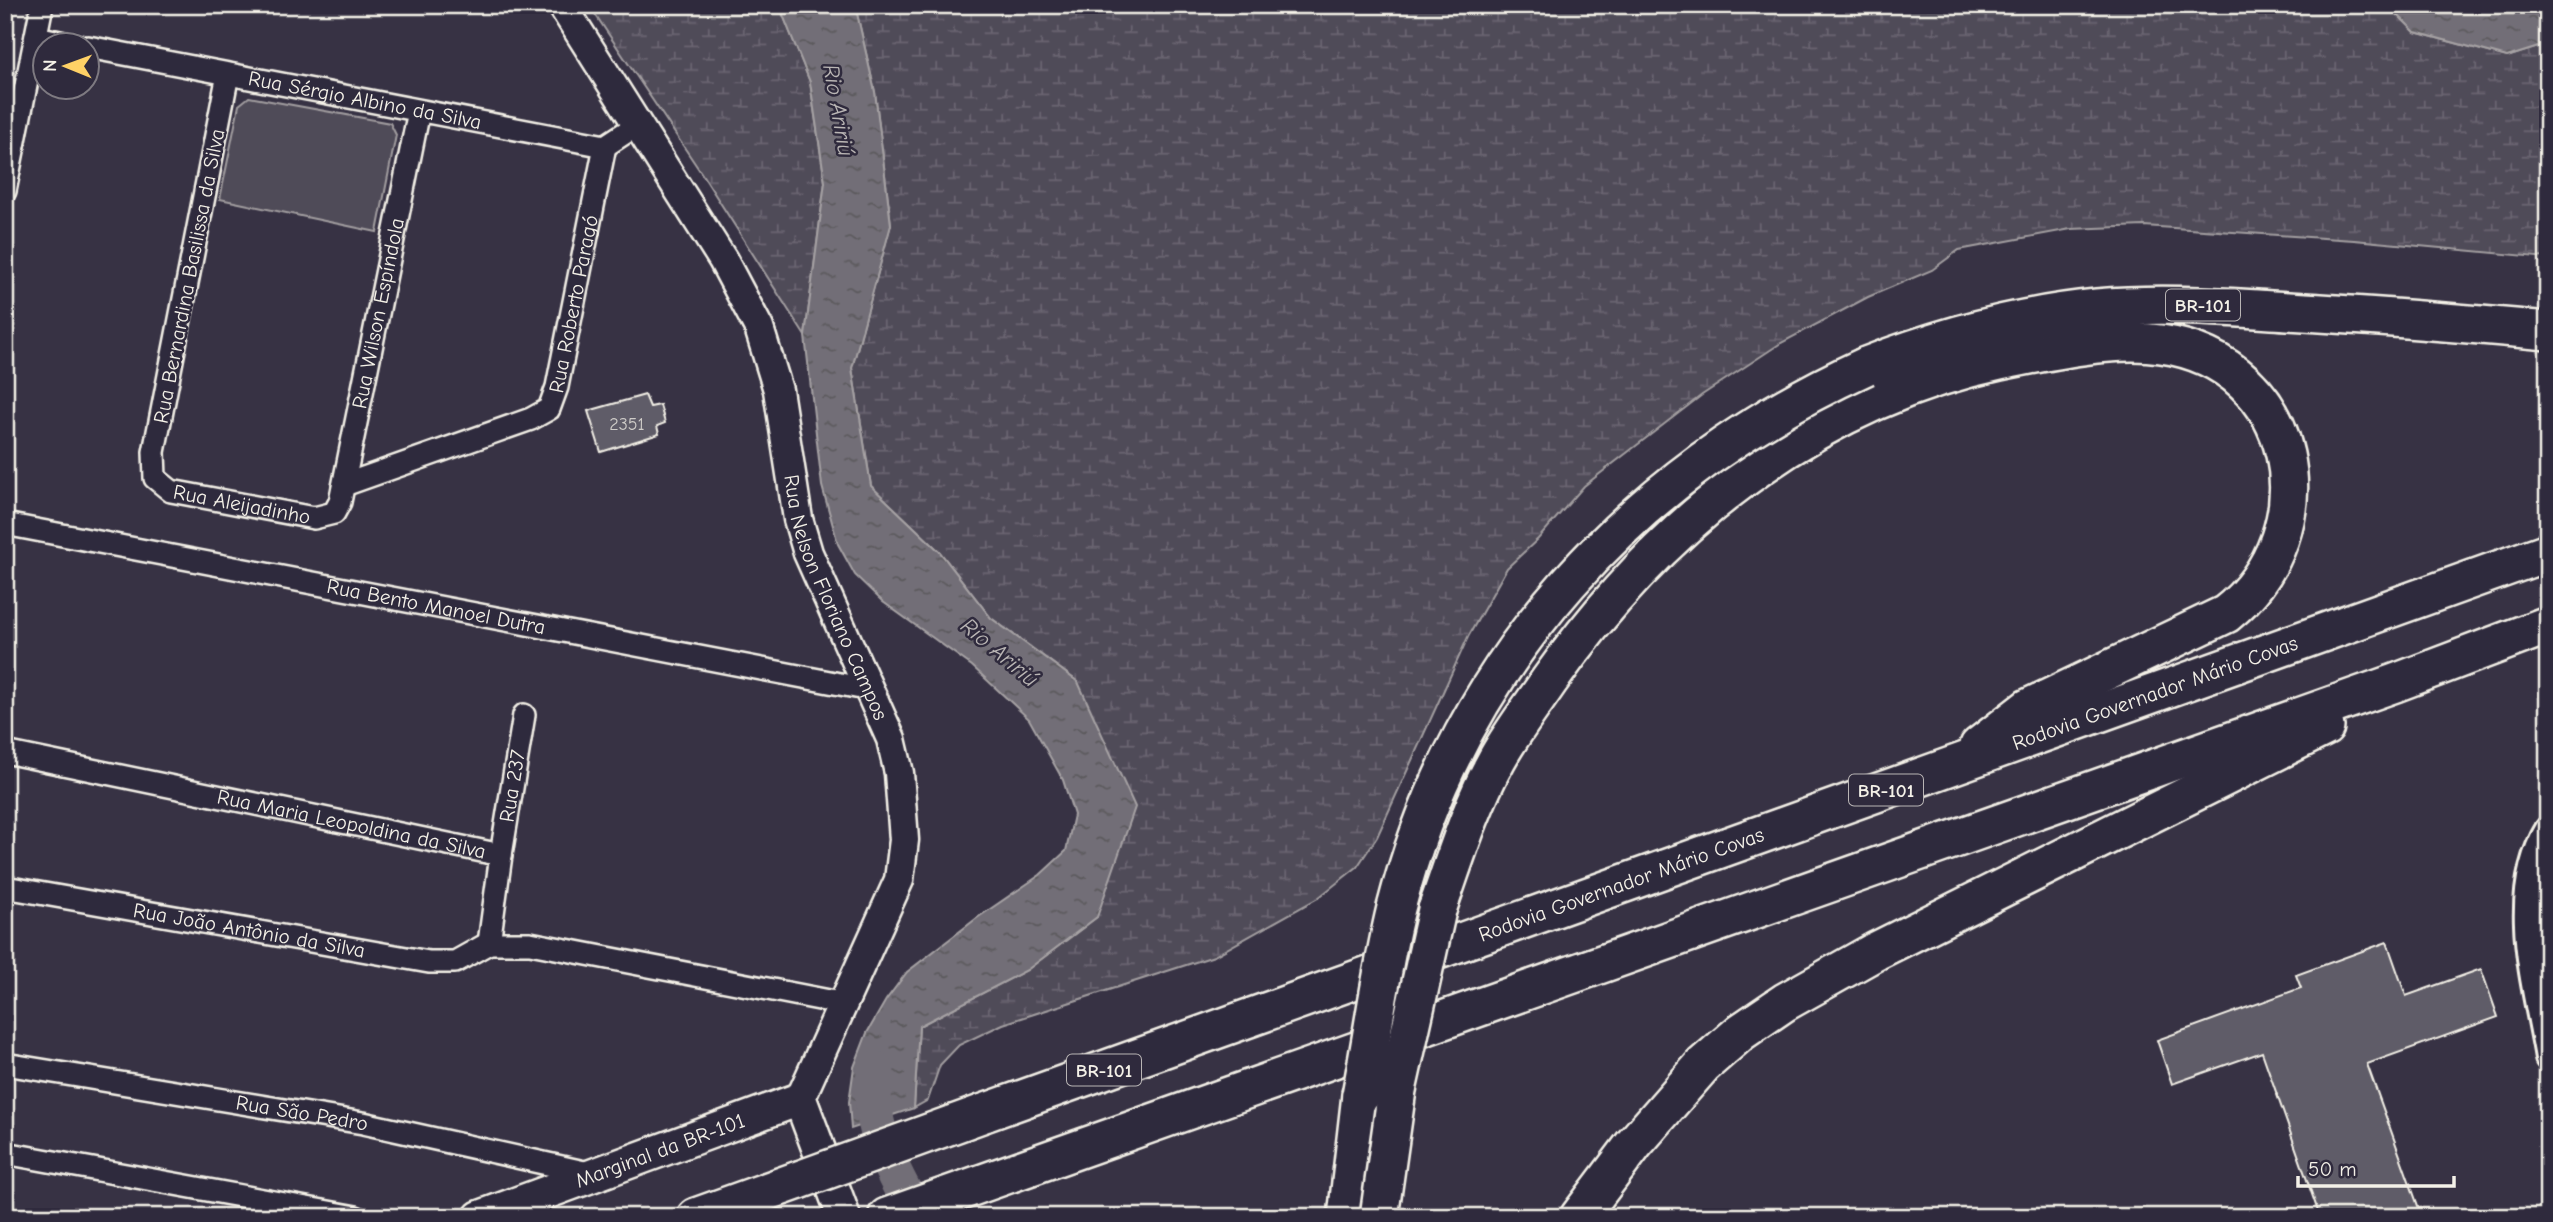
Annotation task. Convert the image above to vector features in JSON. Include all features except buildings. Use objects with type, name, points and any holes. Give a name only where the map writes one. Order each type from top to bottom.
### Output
[{"type":"highway","name":"BR-101","points":[[1347,1217],[1362,1095],[1396,907],[1436,795],[1483,701],[1511,657],[1574,574],[1649,500],[1732,437],[1788,404],[1866,366],[1911,348],[2003,323],[2097,308],[2145,305],[2383,316],[2548,331]]},
{"type":"highway","name":"BR-101","points":[[1379,1217],[1397,1090],[1437,910],[1476,803],[1497,758],[1578,640],[1670,538],[1712,501],[1776,454],[1855,410],[1896,392],[1982,365],[2071,349],[2159,344],[2201,355],[2237,378],[2265,410],[2284,449],[2290,490],[2285,531],[2269,569],[2243,601],[2209,625],[2028,708],[1953,766]]},
{"type":"highway","name":"Rodovia Governador Mário Covas","points":[[696,1217],[2548,552]]},
{"type":"highway","points":[[887,1217],[2395,683],[2548,625]]},
{"type":"highway","points":[[1579,1217],[1634,1144],[1703,1065],[1741,1032],[1785,1002],[1876,951],[2312,735],[2395,683]]},
{"type":"main road","name":"Rua Nelson Floriano Campos","points":[[562,5],[723,260],[761,331],[778,390],[798,519],[808,553],[866,689],[891,739],[900,786],[904,840],[899,880],[800,1099]]},
{"type":"main road","name":"Marginal da BR-101","points":[[480,1217],[800,1099]]},
{"type":"main road","points":[[800,1099],[844,1217]]},
{"type":"street","points":[[37,32],[42,5]]},
{"type":"street","name":"Rua Sérgio Albino da Silva","points":[[102,50],[605,146]]},
{"type":"street","points":[[5,191],[32,57]]},
{"type":"street","name":"Rua Bernardina Basilissa da Silva","points":[[155,478],[154,452],[229,74]]},
{"type":"street","name":"Rua Wilson Espíndola","points":[[334,513],[344,485],[419,111]]},
{"type":"street","points":[[605,146],[637,125]]},
{"type":"street","name":"Rua Roberto Paragó","points":[[344,485],[531,419],[549,409],[557,387],[605,146]]},
{"type":"street","name":"Rua Aleijadinho","points":[[155,478],[163,486],[184,493],[314,518],[334,513]]},
{"type":"street","name":"Rua Bento Manoel Dutra","points":[[5,524],[866,689]]},
{"type":"street","name":"Rua 237","points":[[501,855],[524,715]]},
{"type":"street","name":"Rua Maria Leopoldina da Silva","points":[[5,752],[501,855],[489,943]]},
{"type":"street","points":[[2548,829],[2540,842],[2526,897],[2528,934],[2548,1058]]},
{"type":"street","name":"Rua João Antônio da Silva","points":[[5,887],[436,962],[455,962],[489,943]]},
{"type":"street","points":[[489,943],[530,943],[845,1004]]},
{"type":"street","name":"Rua São Pedro","points":[[5,1064],[363,1123],[595,1174]]},
{"type":"street","points":[[5,1153],[356,1217]]},
{"type":"green space","points":[[589,5],[779,5],[810,82],[825,182],[805,336],[700,171]]},
{"type":"green space","points":[[855,5],[2388,5],[2415,32],[2507,57],[2548,44],[2548,258],[2354,240],[2144,226],[2071,229],[1959,250],[1932,270],[1868,297],[1781,343],[1702,395],[1584,486],[1538,539],[1507,568],[1468,637],[1377,837],[1357,867],[1318,898],[1214,956],[1003,1024],[959,1045],[940,1065],[928,1100],[914,1108],[919,1026],[1027,970],[1097,917],[1078,682],[991,618],[939,551],[871,486],[852,368],[891,224],[875,92]]},
{"type":"green space","points":[[249,97],[390,123],[396,135],[377,232],[220,199],[239,105]]},
{"type":"water","points":[[779,5],[855,5],[875,92],[891,225],[852,368],[871,486],[939,551],[991,618],[1078,682],[1135,807],[1097,917],[1027,970],[919,1026],[914,1108],[851,1129],[849,1102],[854,1067],[867,1033],[886,1000],[907,972],[977,918],[1040,875],[1066,851],[1074,815],[1063,780],[1029,719],[972,666],[883,602],[855,575],[838,544],[822,486],[805,336],[825,182],[810,82]]},
{"type":"water","points":[[2388,5],[2548,5],[2548,44],[2507,57],[2415,32]]},
{"type":"waterway","name":"Rio Aririú","points":[[876,1070],[873,1089],[877,1128],[899,1183],[918,1217]]}]
